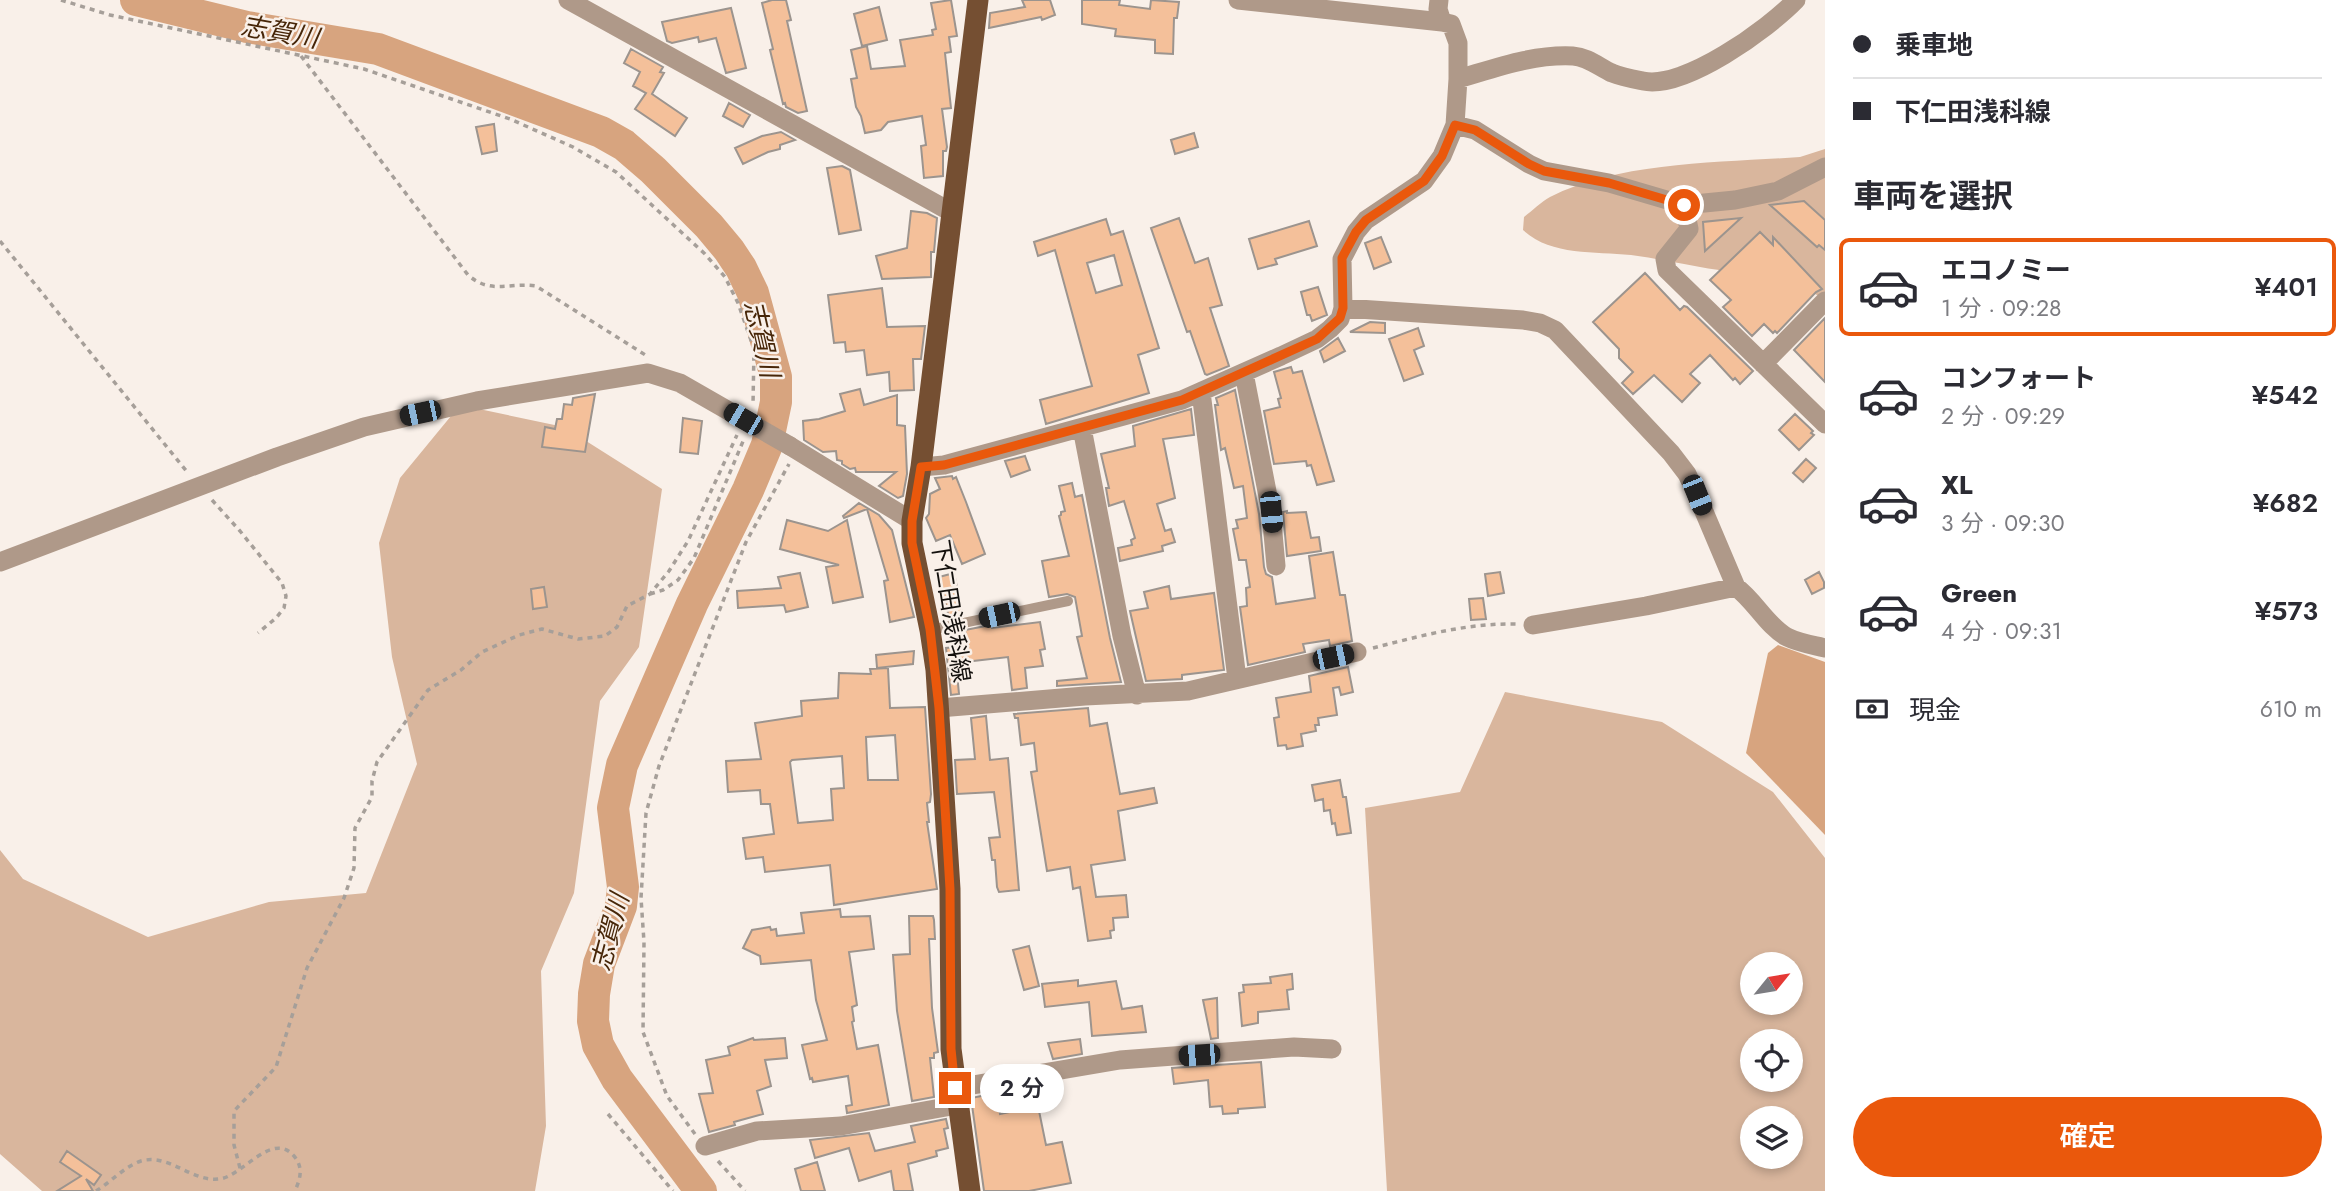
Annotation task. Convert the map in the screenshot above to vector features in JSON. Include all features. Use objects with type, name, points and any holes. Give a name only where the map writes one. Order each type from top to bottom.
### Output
[{"type":"main road","name":"下仁田浅科線","points":[[970,1191],[950,1037],[950,889],[939,708],[930,629],[912,543],[912,521],[921,467],[978,0]]},
{"type":"street","points":[[568,0],[589,6],[951,212]]},
{"type":"street","points":[[921,467],[944,465],[1182,400],[1317,339],[1340,318],[1343,308],[1342,258],[1352,238],[1366,220],[1424,181],[1442,156],[1455,125],[1458,79],[1456,31],[1451,24],[1442,22],[1238,0]]},
{"type":"street","points":[[1439,0],[1438,9],[1442,22]]},
{"type":"street","points":[[1458,79],[1526,59],[1577,56],[1627,78],[1647,82],[1665,81],[1695,71],[1723,55],[1783,13],[1796,0]]},
{"type":"street","points":[[1455,125],[1475,130],[1544,171],[1609,183],[1684,205],[1735,200],[1778,191],[1825,167]]},
{"type":"street","points":[[1684,205],[1689,229],[1665,259],[1667,270],[1825,424]]},
{"type":"street","points":[[1763,364],[1825,301]]},
{"type":"street","points":[[1343,308],[1523,320],[1541,323],[1555,330],[1671,453],[1686,474],[1736,587],[1786,637],[1825,648]]},
{"type":"street","points":[[0,562],[277,457],[364,427],[400,417],[631,374],[649,373],[680,383],[794,448],[912,521]]},
{"type":"street","points":[[1244,373],[1271,512],[1276,566]]},
{"type":"street","points":[[1200,392],[1237,679]]},
{"type":"street","points":[[1082,428],[1122,636],[1137,695]]},
{"type":"street","points":[[1533,625],[1646,606],[1736,587]]},
{"type":"street","points":[[939,708],[1188,691],[1357,652]]},
{"type":"street","points":[[705,1146],[757,1131],[841,1126],[956,1096],[1120,1059],[1294,1047],[1332,1049]]},
{"type":"lane","points":[[930,629],[1068,601]]},
{"type":"path","points":[[61,0],[110,15],[364,69],[510,119],[573,147],[616,172],[705,254],[725,277],[738,303],[754,349],[748,422],[694,558],[678,579],[663,590],[650,593],[627,606],[617,627],[605,636],[578,639],[542,629],[503,641],[482,652],[461,670],[428,690],[377,762],[372,781],[372,797],[355,828],[354,868],[344,898],[307,968],[276,1067],[234,1111],[233,1145],[240,1168]]},
{"type":"path","points":[[300,54],[468,275],[477,283],[490,288],[522,284],[536,286],[651,358],[659,375]]},
{"type":"path","points":[[0,241],[200,487],[282,583],[286,596],[284,608],[258,633]]},
{"type":"path","points":[[650,593],[669,571],[688,541],[748,422]]},
{"type":"path","points":[[745,1191],[688,1127],[667,1096],[643,1031],[644,942],[640,898],[646,813],[659,766],[746,542],[794,448]]},
{"type":"path","points":[[1357,652],[1485,623],[1533,625]]},
{"type":"path","points":[[608,1114],[673,1191]]},
{"type":"path","points":[[96,1191],[143,1160],[168,1163],[209,1180],[224,1178],[263,1153],[279,1147],[291,1152],[299,1161],[301,1178],[295,1191]]},
{"type":"shaded area","points":[[1825,149],[1825,300],[1799,287],[1765,278],[1640,256],[1560,248],[1546,244],[1523,230],[1524,217],[1547,199],[1578,185],[1608,176],[1672,166],[1800,157]]},
{"type":"shaded area","points":[[460,405],[564,427],[662,489],[639,647],[600,701],[574,893],[541,971],[546,1126],[535,1191],[42,1191],[0,1154],[0,850],[23,879],[148,937],[269,902],[366,893],[417,764],[392,657],[379,543],[400,478]]},
{"type":"shaded area","points":[[1778,645],[1825,662],[1825,835],[1746,753],[1768,653]]},
{"type":"shaded area","points":[[1505,692],[1662,722],[1773,792],[1825,858],[1825,1191],[1387,1191],[1365,808],[1460,792]]},
{"type":"building","points":[[786,0],[791,20],[787,21],[807,111],[798,113],[783,104],[762,3]]},
{"type":"building","points":[[951,0],[957,36],[949,37],[951,52],[945,53],[951,108],[942,109],[947,147],[946,151],[943,151],[943,176],[924,178],[921,146],[926,145],[922,116],[888,122],[881,130],[865,133],[856,107],[851,79],[857,78],[851,50],[867,46],[871,69],[905,66],[900,40],[933,35],[932,30],[936,29],[931,3]]},
{"type":"building","points":[[1022,0],[1050,0],[1055,15],[1042,20],[1041,17],[989,28],[990,13],[1025,7]]},
{"type":"building","points":[[1082,0],[1120,0],[1119,5],[1150,9],[1151,0],[1179,2],[1177,18],[1174,18],[1173,54],[1155,53],[1155,40],[1115,36],[1116,29],[1082,24]]},
{"type":"building","points":[[879,7],[887,40],[862,46],[854,14]]},
{"type":"building","points":[[731,8],[746,68],[726,73],[716,38],[699,42],[698,37],[672,43],[667,41],[662,22]]},
{"type":"building","points":[[631,49],[663,67],[660,72],[664,73],[652,94],[687,118],[675,136],[635,109],[646,93],[633,86],[640,72],[624,63]]},
{"type":"building","points":[[729,103],[750,115],[743,127],[723,116]]},
{"type":"building","points":[[494,124],[497,151],[482,154],[476,127]]},
{"type":"building","points":[[781,132],[795,140],[743,164],[735,148],[762,136]]},
{"type":"building","points":[[1194,133],[1198,147],[1175,154],[1171,140]]},
{"type":"building","points":[[842,166],[850,170],[861,230],[839,234],[827,168]]},
{"type":"building","points":[[1804,201],[1825,220],[1825,250],[1819,245],[1817,247],[1770,205]]},
{"type":"building","points":[[911,211],[927,213],[937,218],[934,252],[931,252],[931,277],[882,279],[876,256],[907,248]]},
{"type":"building","points":[[1179,218],[1195,263],[1208,258],[1222,305],[1210,308],[1229,366],[1207,375],[1190,331],[1187,332],[1151,228]]},
{"type":"building","points":[[1741,218],[1705,251],[1703,222]]},
{"type":"building","points":[[1106,219],[1111,235],[1123,231],[1159,348],[1138,355],[1149,393],[1046,424],[1040,400],[1092,386],[1055,250],[1038,256],[1034,242]],"holes":[[[1114,255],[1122,285],[1096,293],[1087,263]]]},
{"type":"building","points":[[1309,221],[1317,246],[1275,259],[1277,264],[1258,269],[1249,239]]},
{"type":"building","points":[[1760,232],[1773,245],[1773,237],[1822,289],[1777,333],[1773,333],[1764,324],[1752,336],[1723,307],[1731,300],[1710,280]]},
{"type":"building","points":[[1381,237],[1391,262],[1374,269],[1365,243]]},
{"type":"building","points":[[1645,273],[1680,310],[1684,306],[1687,307],[1753,371],[1740,384],[1710,355],[1690,374],[1700,383],[1682,402],[1654,375],[1633,394],[1622,383],[1633,372],[1619,358],[1619,349],[1593,322]]},
{"type":"building","points":[[1318,287],[1327,315],[1312,321],[1310,315],[1307,315],[1301,292]]},
{"type":"building","points":[[882,288],[887,327],[925,326],[921,359],[913,359],[914,390],[890,391],[889,372],[867,375],[864,350],[846,352],[845,342],[834,343],[828,295]]},
{"type":"building","points":[[1825,318],[1825,382],[1794,350]]},
{"type":"building","points":[[1370,322],[1385,323],[1385,333],[1350,332]]},
{"type":"building","points":[[1418,328],[1424,346],[1414,350],[1423,374],[1404,381],[1389,339]]},
{"type":"building","points":[[1338,338],[1345,351],[1324,362],[1320,351]]},
{"type":"building","points":[[1291,367],[1293,373],[1302,371],[1334,481],[1317,485],[1311,465],[1307,466],[1306,461],[1274,464],[1264,411],[1280,407],[1278,399],[1281,398],[1274,372]]},
{"type":"building","points":[[860,389],[864,405],[897,395],[897,425],[905,426],[907,474],[903,496],[898,498],[879,486],[896,472],[856,472],[855,468],[850,469],[837,460],[836,451],[823,452],[804,440],[803,421],[845,411],[840,394]]},
{"type":"building","points":[[1235,390],[1259,514],[1264,567],[1266,574],[1272,577],[1276,604],[1315,598],[1309,556],[1333,552],[1340,595],[1345,595],[1352,641],[1330,646],[1329,640],[1303,644],[1305,652],[1248,665],[1240,607],[1247,606],[1246,588],[1250,587],[1246,560],[1239,560],[1233,529],[1238,528],[1236,520],[1247,518],[1243,486],[1234,488],[1225,448],[1221,450],[1215,405],[1218,405],[1216,398]]},
{"type":"building","points":[[595,394],[585,452],[542,447],[545,427],[555,429],[557,419],[562,419],[564,404],[572,405],[573,398]]},
{"type":"building","points":[[1191,409],[1194,435],[1163,439],[1175,498],[1157,504],[1165,531],[1171,529],[1175,542],[1162,546],[1163,551],[1120,561],[1118,548],[1132,545],[1131,540],[1135,538],[1124,501],[1109,506],[1106,488],[1109,488],[1101,454],[1135,446],[1133,426]]},
{"type":"building","points":[[1795,414],[1814,435],[1799,450],[1779,430]]},
{"type":"building","points":[[683,418],[702,421],[698,454],[680,452]]},
{"type":"building","points":[[1025,456],[1030,470],[1011,477],[1005,461]]},
{"type":"building","points":[[1806,459],[1816,468],[1803,482],[1793,473]]},
{"type":"building","points":[[952,476],[953,479],[956,477],[985,554],[962,564],[950,535],[936,541],[926,518],[929,514],[930,494],[940,489],[935,478]]},
{"type":"building","points":[[1072,483],[1075,497],[1082,495],[1121,682],[1057,686],[1057,681],[1087,678],[1077,637],[1082,636],[1075,597],[1067,594],[1049,597],[1042,561],[1069,556],[1059,516],[1065,511],[1059,486]]},
{"type":"building","points":[[859,503],[879,515],[892,530],[914,617],[890,622],[884,581],[888,580],[867,509],[844,518],[843,516]]},
{"type":"building","points":[[1283,512],[1306,512],[1311,538],[1319,537],[1321,551],[1287,556]]},
{"type":"building","points":[[787,520],[828,531],[847,520],[863,597],[833,603],[826,567],[839,565],[780,549]]},
{"type":"building","points":[[1500,572],[1504,593],[1488,596],[1485,574]]},
{"type":"building","points":[[1819,572],[1824,588],[1812,594],[1805,580]]},
{"type":"building","points":[[800,573],[808,607],[786,612],[784,605],[738,608],[737,591],[781,588],[778,577]]},
{"type":"building","points":[[954,573],[963,615],[949,618],[939,577]]},
{"type":"building","points":[[1169,586],[1171,599],[1214,593],[1224,670],[1182,675],[1182,679],[1146,681],[1130,611],[1148,608],[1144,592]]},
{"type":"building","points":[[544,587],[547,607],[533,609],[531,589]]},
{"type":"building","points":[[1483,598],[1486,619],[1471,620],[1469,599]]},
{"type":"building","points":[[1040,622],[1045,649],[1040,650],[1043,666],[1025,668],[1027,688],[1012,690],[1008,657],[956,663],[959,694],[951,695],[946,648],[967,646],[965,630],[991,625],[992,628]]},
{"type":"building","points":[[914,651],[913,664],[877,668],[876,655]]},
{"type":"building","points":[[1348,667],[1353,692],[1341,695],[1339,687],[1333,688],[1337,715],[1318,718],[1316,731],[1301,734],[1303,746],[1287,749],[1286,745],[1278,746],[1274,718],[1279,717],[1276,698],[1311,692],[1309,676]]},
{"type":"building","points":[[888,668],[890,708],[925,707],[931,794],[930,802],[927,803],[927,822],[937,889],[834,905],[830,865],[765,872],[763,857],[746,859],[743,838],[774,834],[770,804],[761,804],[760,790],[728,792],[726,761],[761,759],[755,723],[802,716],[801,701],[838,698],[839,673],[871,674],[870,669]],"holes":[[[895,735],[898,780],[868,780],[866,737]],[[842,756],[844,788],[831,789],[833,820],[798,823],[790,762]]]},
{"type":"building","points":[[1088,708],[1090,726],[1107,723],[1120,794],[1154,788],[1157,803],[1118,811],[1125,860],[1091,865],[1096,897],[1126,895],[1128,917],[1113,918],[1114,930],[1110,931],[1111,938],[1088,941],[1080,887],[1073,889],[1070,867],[1047,871],[1031,772],[1037,771],[1034,743],[1021,745],[1018,718],[1015,718],[1014,714]]},
{"type":"building","points":[[986,716],[990,760],[1008,758],[1019,890],[999,892],[997,887],[995,860],[992,860],[989,838],[1000,837],[994,792],[957,794],[955,760],[975,759],[971,718]]},
{"type":"building","points":[[1340,780],[1343,797],[1346,797],[1351,833],[1337,835],[1330,810],[1324,811],[1323,799],[1315,801],[1312,785]]},
{"type":"building","points":[[840,909],[841,917],[870,916],[874,949],[849,952],[857,1005],[852,1007],[852,1022],[857,1049],[878,1045],[889,1105],[847,1113],[846,1106],[852,1105],[848,1076],[813,1082],[802,1045],[827,1040],[816,1000],[811,960],[761,964],[760,956],[743,948],[752,930],[770,927],[771,930],[776,929],[777,936],[804,933],[801,913]]},
{"type":"building","points":[[909,916],[933,916],[934,920],[935,939],[929,939],[932,1008],[938,1052],[934,1053],[934,1058],[930,1058],[934,1097],[912,1101],[897,1011],[893,955],[910,954]]},
{"type":"building","points":[[1029,946],[1039,986],[1024,990],[1013,950]]},
{"type":"building","points":[[1292,974],[1293,989],[1287,990],[1289,1009],[1258,1012],[1258,1023],[1242,1026],[1239,993],[1244,992],[1243,985],[1271,983],[1270,977]]},
{"type":"building","points":[[1078,980],[1078,986],[1116,981],[1122,1009],[1142,1006],[1146,1032],[1092,1036],[1089,1002],[1045,1007],[1042,984]]},
{"type":"building","points":[[1217,998],[1218,1038],[1211,1039],[1203,1000]]},
{"type":"building","points":[[753,1038],[785,1038],[787,1058],[765,1060],[771,1086],[757,1091],[763,1114],[709,1132],[699,1094],[713,1093],[706,1060],[730,1055],[728,1047]]},
{"type":"building","points":[[1080,1039],[1082,1054],[1053,1059],[1048,1043]]},
{"type":"building","points":[[1261,1062],[1265,1107],[1238,1109],[1238,1113],[1223,1114],[1222,1106],[1210,1107],[1208,1080],[1174,1084],[1172,1068]]},
{"type":"building","points":[[997,1093],[1000,1114],[1038,1106],[1046,1145],[1062,1142],[1071,1183],[1029,1191],[984,1191],[971,1098]]},
{"type":"building","points":[[946,1119],[948,1128],[944,1129],[948,1148],[936,1151],[937,1156],[908,1164],[913,1191],[894,1191],[891,1171],[859,1181],[849,1148],[815,1158],[810,1140],[869,1133],[875,1151],[915,1142],[911,1126]]},
{"type":"building","points":[[67,1151],[101,1175],[94,1185],[86,1179],[93,1191],[57,1191],[81,1176],[60,1162]]},
{"type":"building","points":[[817,1162],[825,1191],[801,1191],[795,1169]]},
{"type":"waterway","name":"志賀川","points":[[136,0],[247,27],[378,49],[601,132],[624,145],[653,170],[709,226],[741,268],[753,293],[776,377],[776,402],[767,445],[692,604],[622,765],[613,808],[623,887],[621,906],[599,964],[594,994],[593,1021],[598,1045],[617,1079],[701,1191]]},
{"type":"route","points":[[955,1088],[950,1013],[950,889],[939,708],[930,629],[912,543],[912,521],[921,467],[944,465],[1182,400],[1317,339],[1340,318],[1343,308],[1342,258],[1348,244],[1366,220],[1424,181],[1442,156],[1455,125],[1475,130],[1544,171],[1609,183],[1684,205]]}]
